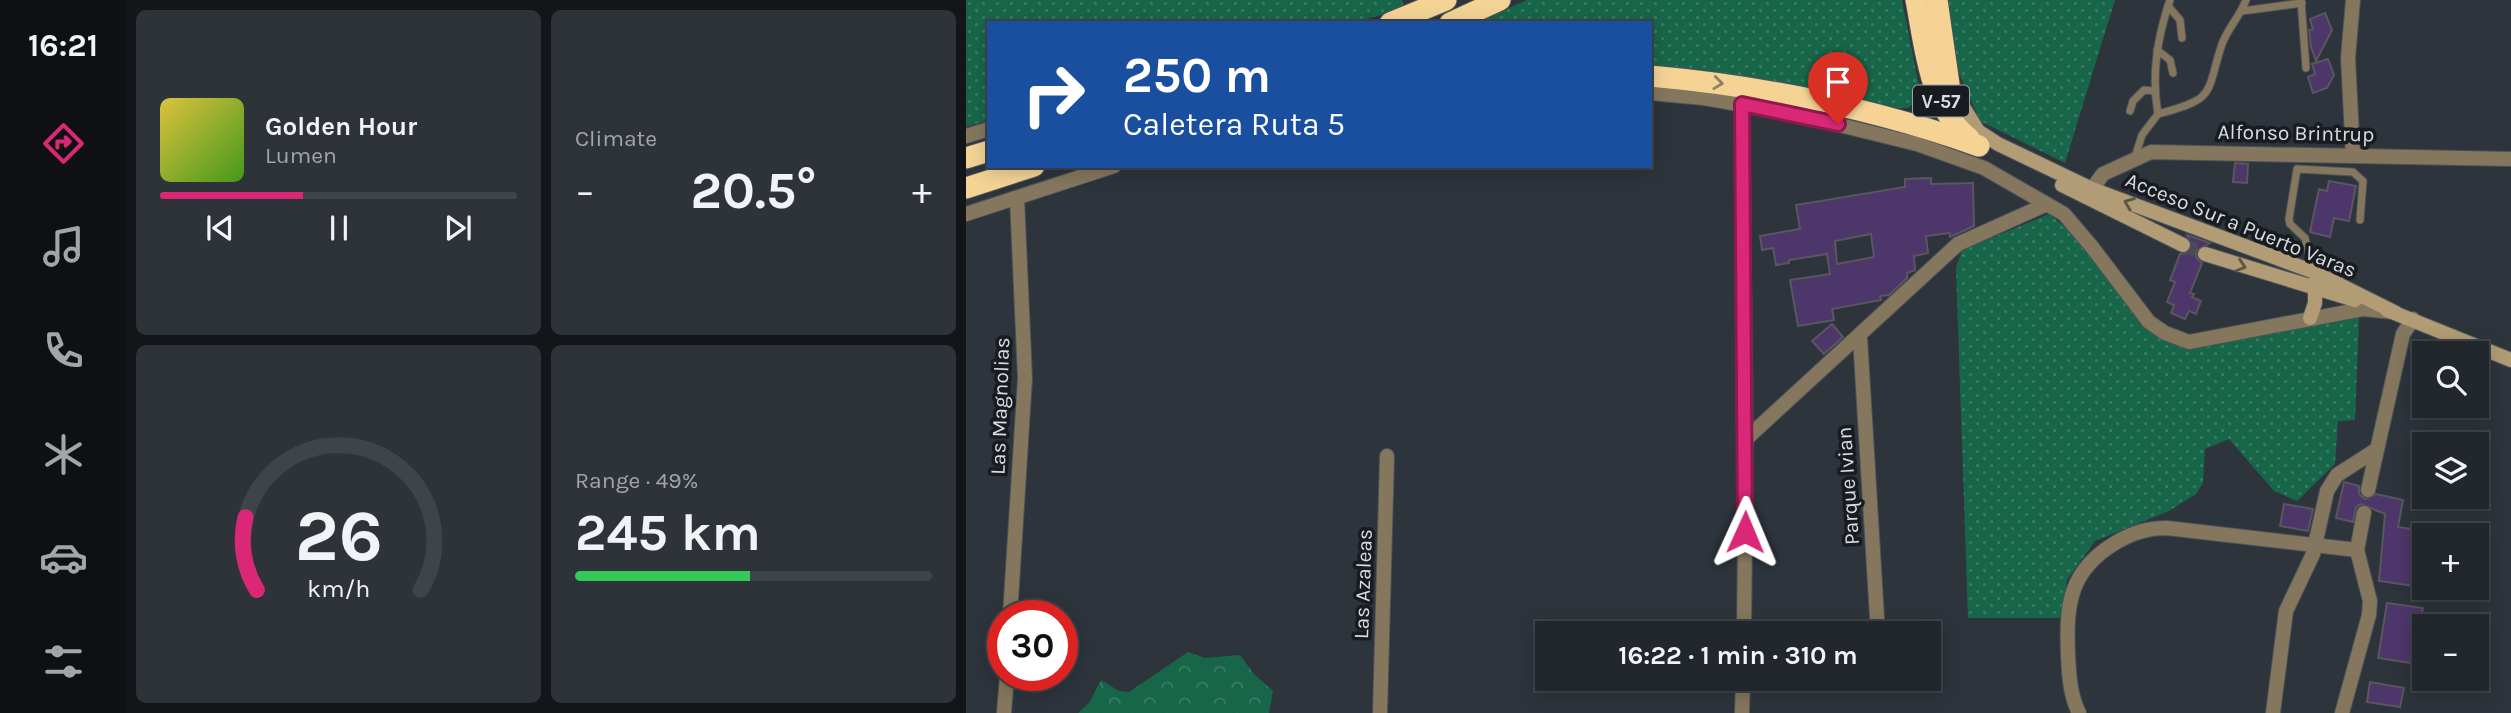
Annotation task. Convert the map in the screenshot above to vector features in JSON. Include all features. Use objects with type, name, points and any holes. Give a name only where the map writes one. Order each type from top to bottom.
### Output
[{"type":"highway","points":[[1395,21],[1446,0]]},
{"type":"highway","points":[[1454,21],[1500,0]]},
{"type":"highway","name":"V-57","points":[[1916,0],[1935,86],[1951,122],[1979,146]]},
{"type":"highway","points":[[1937,0],[1950,84]]},
{"type":"highway","name":"V-57","points":[[1924,43],[1950,84]]},
{"type":"highway","points":[[1652,76],[1807,98],[1938,131],[1979,146]]},
{"type":"highway","points":[[966,158],[987,152]]},
{"type":"highway","points":[[966,188],[1028,168]]},
{"type":"main road","name":"Acceso Sur a Puerto Varas","points":[[1950,84],[1960,107],[1978,131],[1998,145],[2092,189],[2314,272],[2396,313]]},
{"type":"main road","name":"Acceso Sur a Puerto Varas","points":[[1979,146],[2183,245]]},
{"type":"main road","name":"Acceso Sur a Puerto Varas","points":[[2205,254],[2396,313]]},
{"type":"main road","points":[[2310,318],[2315,303],[2314,272]]},
{"type":"main road","name":"V-57","points":[[2396,313],[2511,360]]},
{"type":"street","points":[[2353,0],[2348,58],[2353,155]]},
{"type":"street","points":[[1652,93],[1742,104],[1859,130],[1984,168],[2064,214],[2148,322],[2165,333],[2189,342],[2363,309],[2396,313]]},
{"type":"street","points":[[1742,104],[1746,439],[1744,621]]},
{"type":"street","points":[[966,136],[987,130]]},
{"type":"street","name":"Alfonso Brintrup","points":[[2092,189],[2103,174],[2135,157],[2151,152],[2511,159]]},
{"type":"street","points":[[966,214],[1108,168]]},
{"type":"street","name":"Las Magnolias","points":[[1011,600],[1025,378],[1017,198]]},
{"type":"street","points":[[1746,439],[1860,337],[1958,244],[2047,204]]},
{"type":"street","points":[[2368,490],[2403,334],[2413,319]]},
{"type":"street","name":"Parque Ivian","points":[[1860,337],[1877,621]]},
{"type":"street","points":[[2271,709],[2287,606],[2315,546],[2330,485],[2336,475],[2376,450]]},
{"type":"street","name":"Las Azaleas","points":[[1380,713],[1387,456]]},
{"type":"street","points":[[2342,713],[2370,615],[2369,595],[2357,550],[2364,513]]},
{"type":"street","points":[[2079,713],[2070,680],[2068,619],[2073,591],[2080,574],[2101,553],[2134,534],[2157,528],[2357,550]]},
{"type":"street","points":[[1004,713],[1006,691]]},
{"type":"street","points":[[1742,713],[1743,691]]},
{"type":"lane","points":[[2135,157],[2142,135],[2158,114],[2196,104],[2206,95],[2215,78],[2223,43],[2246,0]]},
{"type":"lane","points":[[2242,11],[2302,1],[2306,68]]},
{"type":"lane","points":[[2158,114],[2154,91],[2157,50],[2169,3]]},
{"type":"lane","points":[[2169,3],[2180,19],[2182,38]]},
{"type":"lane","points":[[2157,50],[2170,60],[2173,73]]},
{"type":"lane","points":[[2130,111],[2137,96],[2144,90],[2154,91]]},
{"type":"lane","points":[[2314,272],[2305,238],[2290,225],[2289,219],[2297,169],[2353,172],[2360,176],[2363,181],[2360,220]]},
{"type":"green space","points":[[966,0],[1402,0],[1404,8],[1361,21],[987,21],[987,121],[966,127]]},
{"type":"green space","points":[[1527,0],[1902,0],[1921,97],[1908,108],[1891,108],[1652,69],[1652,21],[1480,21]]},
{"type":"green space","points":[[1948,0],[2115,0],[2065,163],[1980,121],[1958,71]]},
{"type":"green space","points":[[2049,214],[2077,237],[2165,340],[2186,348],[2359,317],[2355,420],[2338,421],[2335,464],[2297,501],[2274,491],[2229,439],[2205,449],[2203,483],[2196,494],[2169,511],[2095,541],[2067,580],[2062,618],[1968,618],[1956,268],[1962,250]]},
{"type":"green space","points":[[1188,652],[1205,658],[1240,655],[1254,674],[1273,691],[1269,713],[1078,713],[1089,703],[1101,680],[1119,691],[1129,692]]},
{"type":"building","points":[[2325,13],[2332,30],[2316,61],[2311,47],[2309,30],[2313,29],[2310,19]]},
{"type":"building","points":[[2328,59],[2334,75],[2327,88],[2313,93],[2308,77],[2315,74],[2312,64]]},
{"type":"building","points":[[2235,163],[2248,164],[2247,183],[2233,182]]},
{"type":"building","points":[[1931,178],[1931,184],[1973,183],[1974,226],[1950,237],[1950,233],[1926,236],[1928,253],[1914,256],[1915,270],[1907,273],[1907,278],[1889,295],[1880,296],[1881,300],[1832,309],[1834,320],[1798,326],[1790,280],[1830,274],[1827,254],[1789,260],[1789,263],[1776,265],[1773,248],[1762,250],[1760,236],[1800,229],[1796,205],[1905,187],[1905,179]],"holes":[[[1871,234],[1874,257],[1837,264],[1835,241]]]},
{"type":"building","points":[[2329,181],[2356,186],[2349,221],[2334,218],[2330,237],[2310,232],[2319,189],[2327,191]]},
{"type":"building","points":[[2187,235],[2210,243],[2196,251],[2196,257],[2202,263],[2190,293],[2201,301],[2196,314],[2189,311],[2185,319],[2171,313],[2174,305],[2167,302],[2175,282],[2170,280],[2180,254],[2188,253],[2192,249]]},
{"type":"building","points":[[1832,324],[1843,337],[1824,354],[1812,341]]},
{"type":"building","points":[[2344,482],[2359,486],[2359,494],[2365,499],[2376,494],[2403,500],[2398,527],[2412,529],[2412,586],[2379,581],[2385,514],[2361,504],[2356,507],[2353,522],[2336,518]]},
{"type":"building","points":[[2284,504],[2313,509],[2308,531],[2280,526]]},
{"type":"building","points":[[2387,603],[2423,608],[2422,614],[2412,614],[2411,663],[2378,658]]},
{"type":"building","points":[[2370,682],[2404,688],[2400,707],[2367,702]]},
{"type":"tunnel","points":[[2183,245],[2205,254]]},
{"type":"route","points":[[1745,532],[1742,104],[1838,124]]}]
